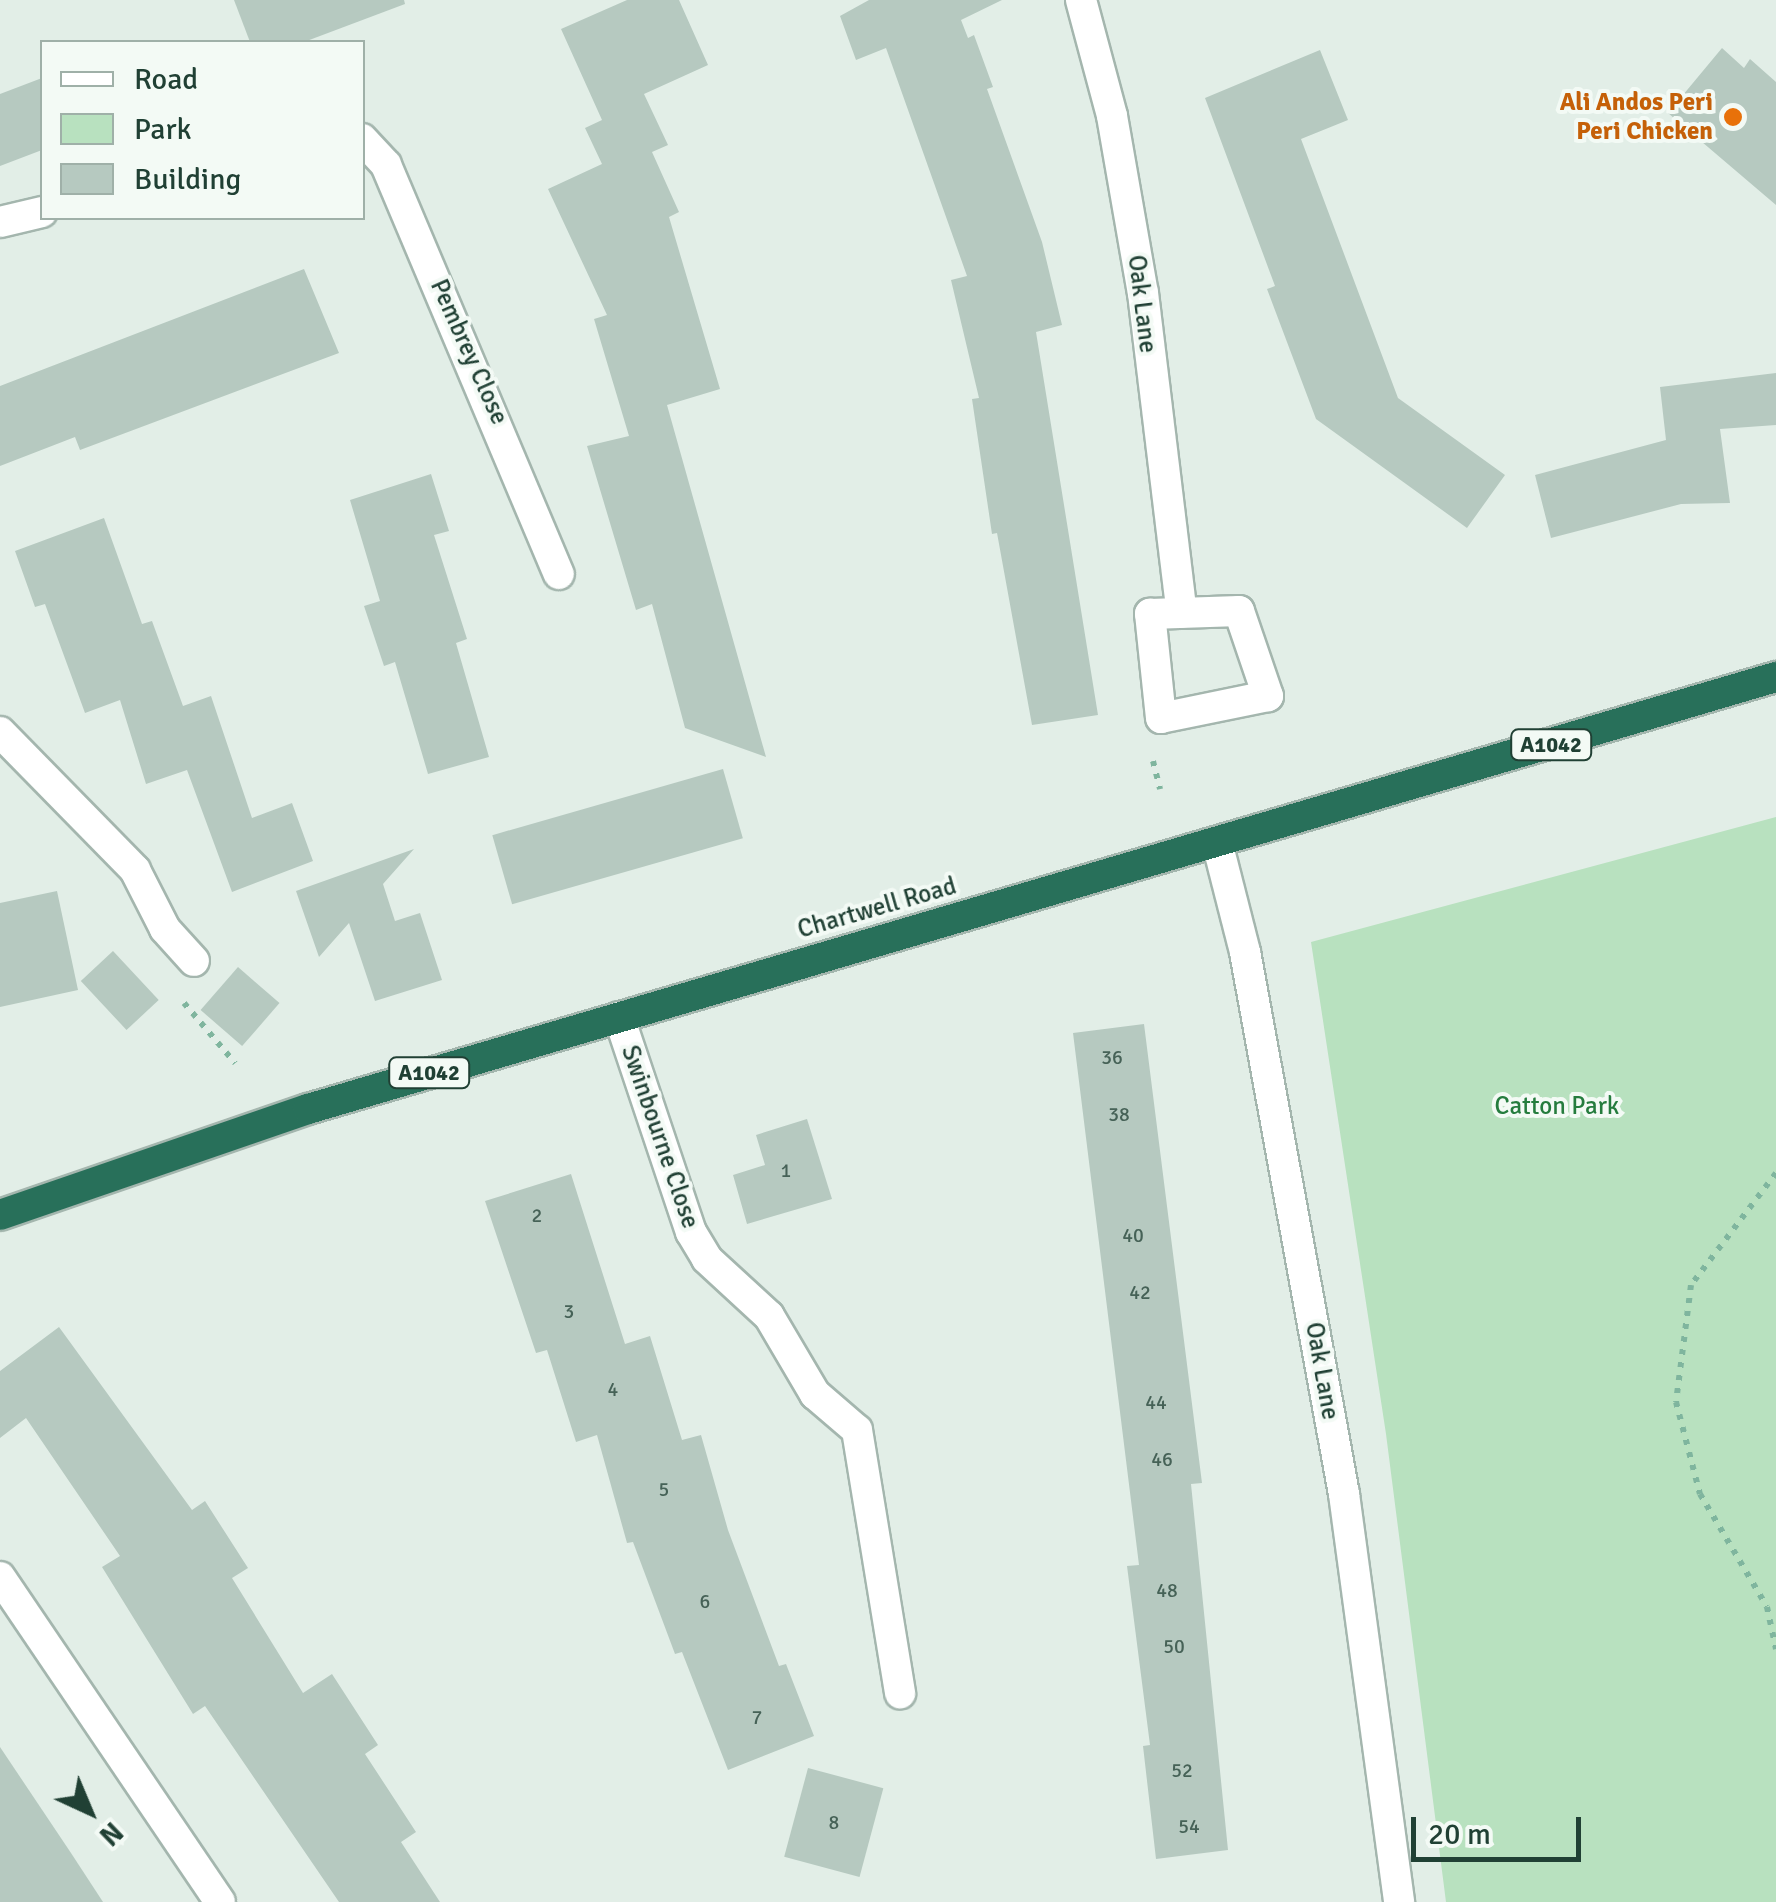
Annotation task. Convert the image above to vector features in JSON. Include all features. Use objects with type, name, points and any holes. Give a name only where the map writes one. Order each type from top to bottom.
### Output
[{"type":"highway","name":"Chartwell Road","points":[[0,1215],[308,1108],[1218,846],[1776,677]]},
{"type":"street","name":"Oak Lane","points":[[1080,0],[1112,116],[1143,293],[1182,613]]},
{"type":"street","name":"Pembrey Close","points":[[365,143],[386,164],[559,574]]},
{"type":"street","points":[[0,222],[40,212]]},
{"type":"street","points":[[1239,610],[1268,696],[1161,718],[1150,614],[1182,613],[1239,610]]},
{"type":"street","points":[[0,732],[136,870],[165,930],[194,961]]},
{"type":"street","name":"Oak Lane","points":[[1218,846],[1245,952],[1344,1494],[1399,1902]]},
{"type":"street","name":"Swinbourne Close","points":[[619,1016],[691,1232],[707,1259],[769,1316],[815,1394],[857,1430],[900,1694]]},
{"type":"street","points":[[0,1577],[220,1902]]},
{"type":"path","points":[[1155,767],[1160,789]]},
{"type":"path","points":[[194,961],[180,998],[234,1063]]},
{"type":"path","points":[[1776,1173],[1691,1285],[1676,1402],[1700,1494],[1766,1606],[1776,1650]]},
{"type":"green space","name":"Catton Park","points":[[1776,817],[1776,1902],[1446,1902],[1386,1434],[1311,942]]},
{"type":"building","points":[[234,0],[404,0],[405,4],[309,40],[249,40]]},
{"type":"building","points":[[627,0],[679,0],[708,65],[644,94],[668,145],[652,152],[679,212],[669,217],[720,389],[667,405],[766,757],[685,728],[652,604],[636,610],[587,446],[629,436],[594,319],[607,315],[548,189],[602,164],[585,128],[602,120],[561,29]]},
{"type":"building","points":[[869,0],[1002,0],[961,20],[968,38],[974,35],[993,87],[987,89],[1042,242],[1062,325],[1036,332],[1098,715],[1032,725],[997,533],[992,534],[972,399],[979,398],[951,280],[967,276],[886,48],[856,60],[840,16]]},
{"type":"building","points":[[1722,48],[1744,68],[1750,59],[1776,82],[1776,205],[1668,113]]},
{"type":"building","points":[[1320,50],[1348,120],[1301,139],[1398,398],[1505,475],[1467,528],[1316,419],[1267,289],[1275,286],[1205,98]]},
{"type":"building","points":[[40,79],[40,151],[0,166],[0,94]]},
{"type":"building","points":[[304,269],[339,353],[80,450],[75,437],[0,466],[0,386]]},
{"type":"building","points":[[1776,373],[1776,425],[1720,429],[1730,503],[1681,504],[1551,538],[1535,475],[1666,440],[1660,387]]},
{"type":"building","points":[[431,474],[449,531],[434,535],[467,639],[456,643],[489,757],[428,774],[395,662],[384,666],[364,606],[380,601],[350,500]]},
{"type":"building","points":[[104,518],[142,624],[152,621],[183,706],[211,696],[252,818],[292,803],[313,861],[232,892],[187,770],[146,784],[120,700],[85,713],[45,604],[35,607],[15,551]]},
{"type":"building","points":[[723,769],[743,838],[512,904],[492,835]]},
{"type":"building","points":[[414,849],[383,884],[395,921],[420,913],[442,980],[375,1001],[349,923],[319,957],[296,891]]},
{"type":"building","points":[[57,891],[78,990],[0,1007],[0,903]]},
{"type":"building","points":[[113,951],[159,1000],[127,1030],[81,981]]},
{"type":"building","points":[[238,967],[280,1003],[242,1046],[201,1010]]},
{"type":"building","points":[[1144,1024],[1202,1483],[1191,1484],[1228,1850],[1156,1859],[1143,1746],[1150,1745],[1127,1566],[1139,1565],[1073,1033]]},
{"type":"building","points":[[807,1119],[832,1199],[747,1224],[733,1175],[765,1165],[756,1135]]},
{"type":"building","points":[[571,1174],[625,1344],[650,1336],[682,1440],[701,1435],[728,1530],[779,1666],[786,1664],[814,1736],[728,1770],[682,1652],[675,1654],[633,1542],[627,1543],[597,1435],[576,1442],[547,1350],[536,1353],[485,1201]]},
{"type":"building","points":[[59,1327],[192,1510],[205,1501],[248,1568],[232,1578],[303,1693],[332,1674],[378,1745],[365,1754],[416,1832],[401,1842],[440,1902],[339,1902],[205,1706],[193,1714],[102,1567],[120,1556],[26,1418],[0,1438],[0,1371]]},
{"type":"building","points":[[0,1747],[71,1853],[103,1902],[0,1902]]},
{"type":"building","points":[[808,1768],[883,1788],[860,1877],[784,1857]]},
{"type":"place","name":"Ali Andos Peri Peri Chicken","points":[[1733,117]]}]
